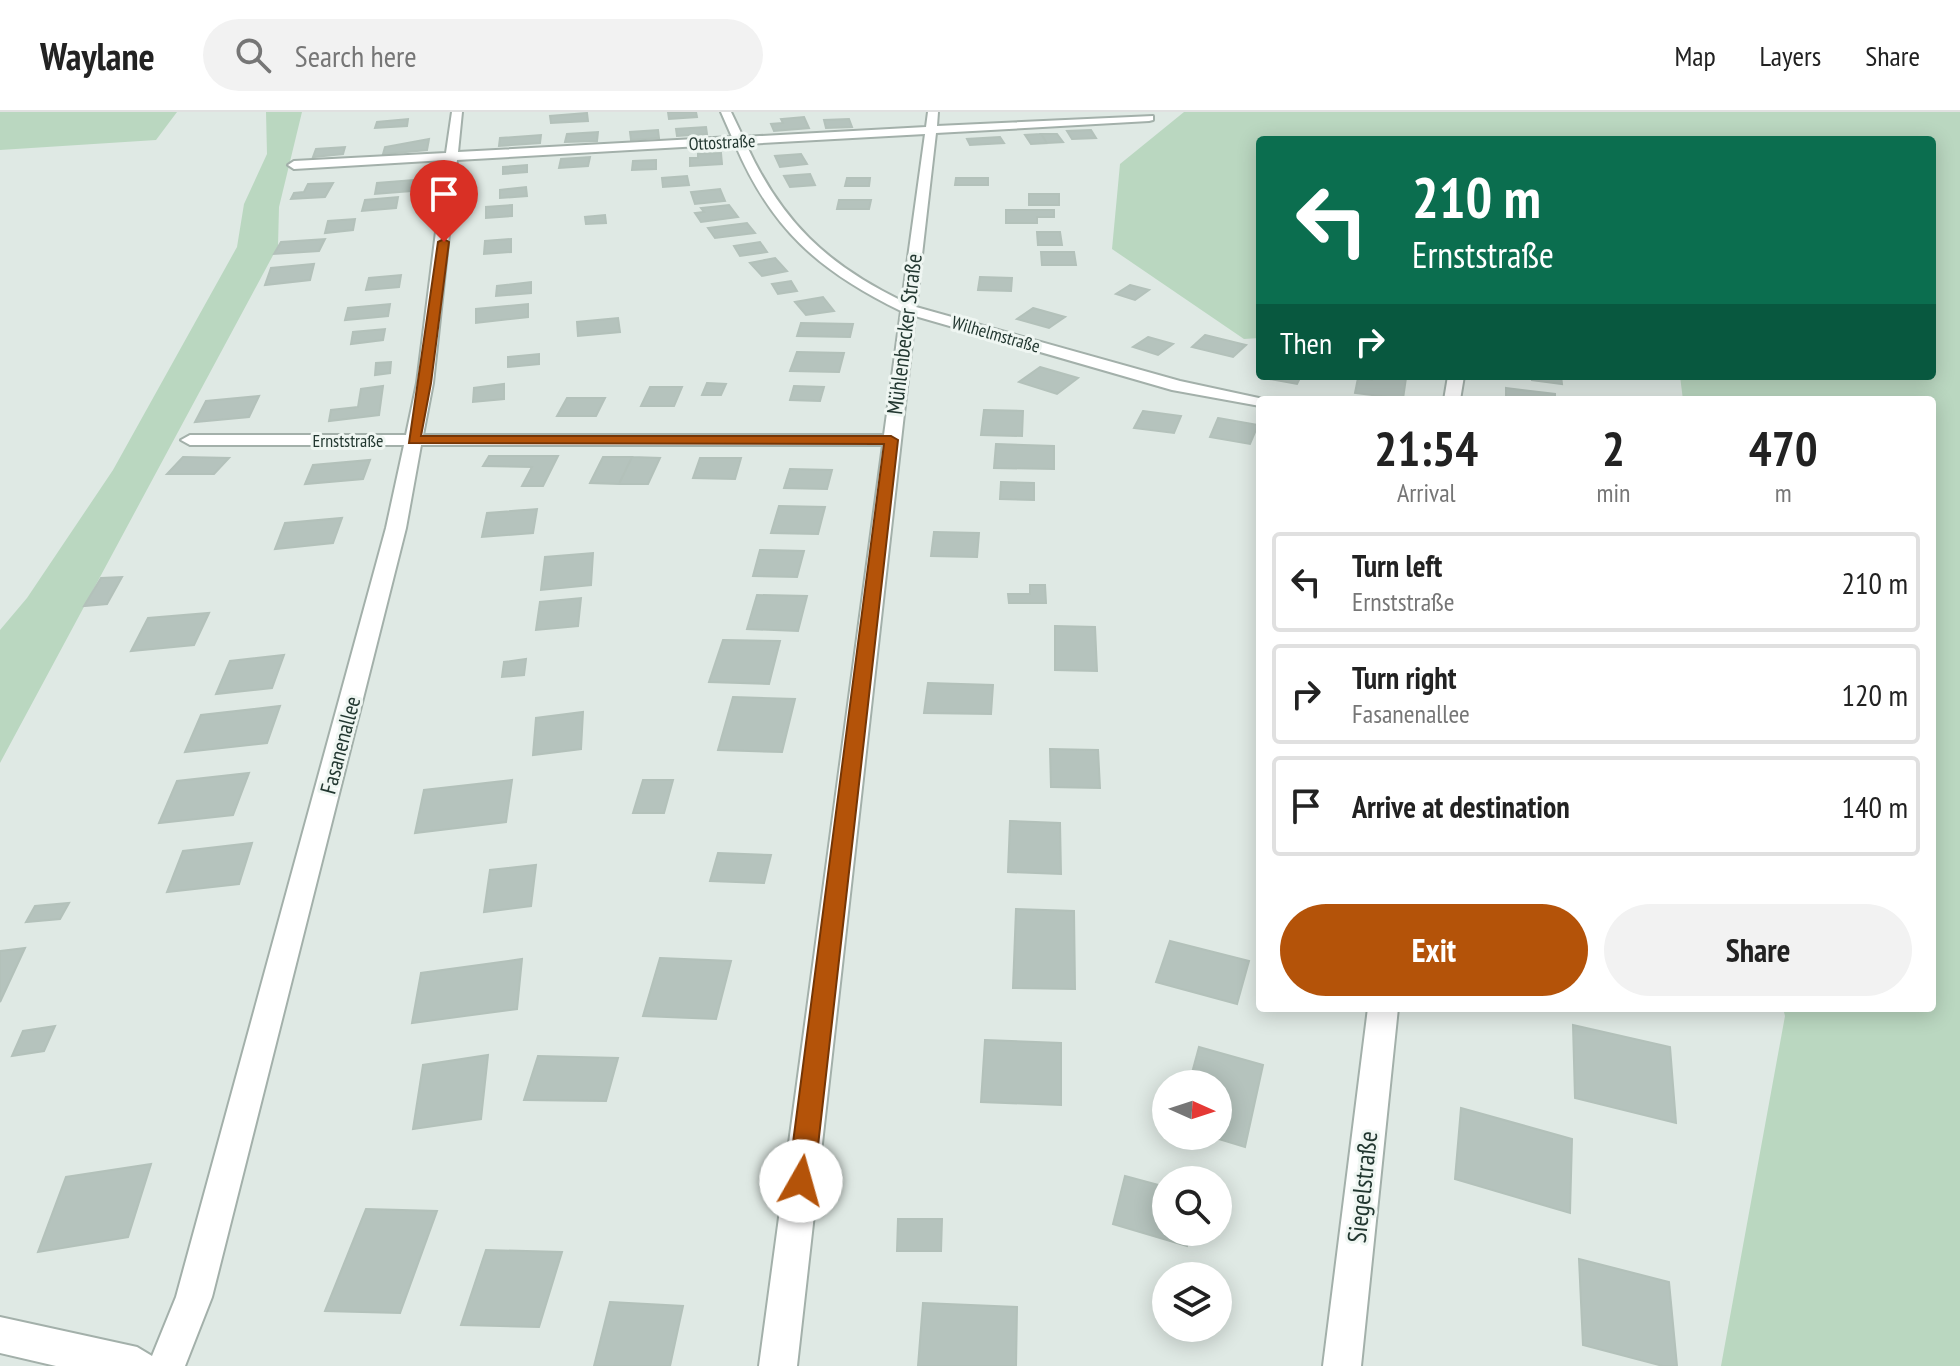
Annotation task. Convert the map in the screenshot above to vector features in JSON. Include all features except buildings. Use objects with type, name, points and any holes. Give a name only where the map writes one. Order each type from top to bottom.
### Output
[{"type":"street","name":"Fasanenallee","points":[[166,1366],[194,1297],[396,528],[425,383],[457,112]]},
{"type":"street","name":"Wilhelmstraße","points":[[726,112],[767,199],[800,238],[847,275],[908,309],[1168,383],[1256,400]]},
{"type":"street","name":"Ottostraße","points":[[294,165],[740,141],[931,122],[1149,118]]},
{"type":"street","name":"Mühlenbecker Straße","points":[[778,1366],[931,122]]},
{"type":"street","name":"Ernststraße","points":[[190,440],[891,440]]},
{"type":"street","name":"Siegelstraße","points":[[1342,1366],[1383,1012]]},
{"type":"street","points":[[0,1335],[137,1366]]},
{"type":"green space","points":[[0,112],[177,112],[156,140],[0,150]]},
{"type":"green space","points":[[266,112],[302,112],[279,207],[278,246],[0,763],[0,630],[27,598],[113,470],[237,247],[244,204],[267,154]]},
{"type":"green space","points":[[1184,112],[1960,112],[1960,1366],[1721,1366],[1784,1012],[1936,1012],[1936,396],[1682,396],[1680,380],[1936,380],[1936,136],[1256,136],[1256,338],[1244,339],[1112,249],[1120,164]]},
{"type":"route","points":[[444,242],[425,383],[413,440],[891,440],[801,1181]]}]
